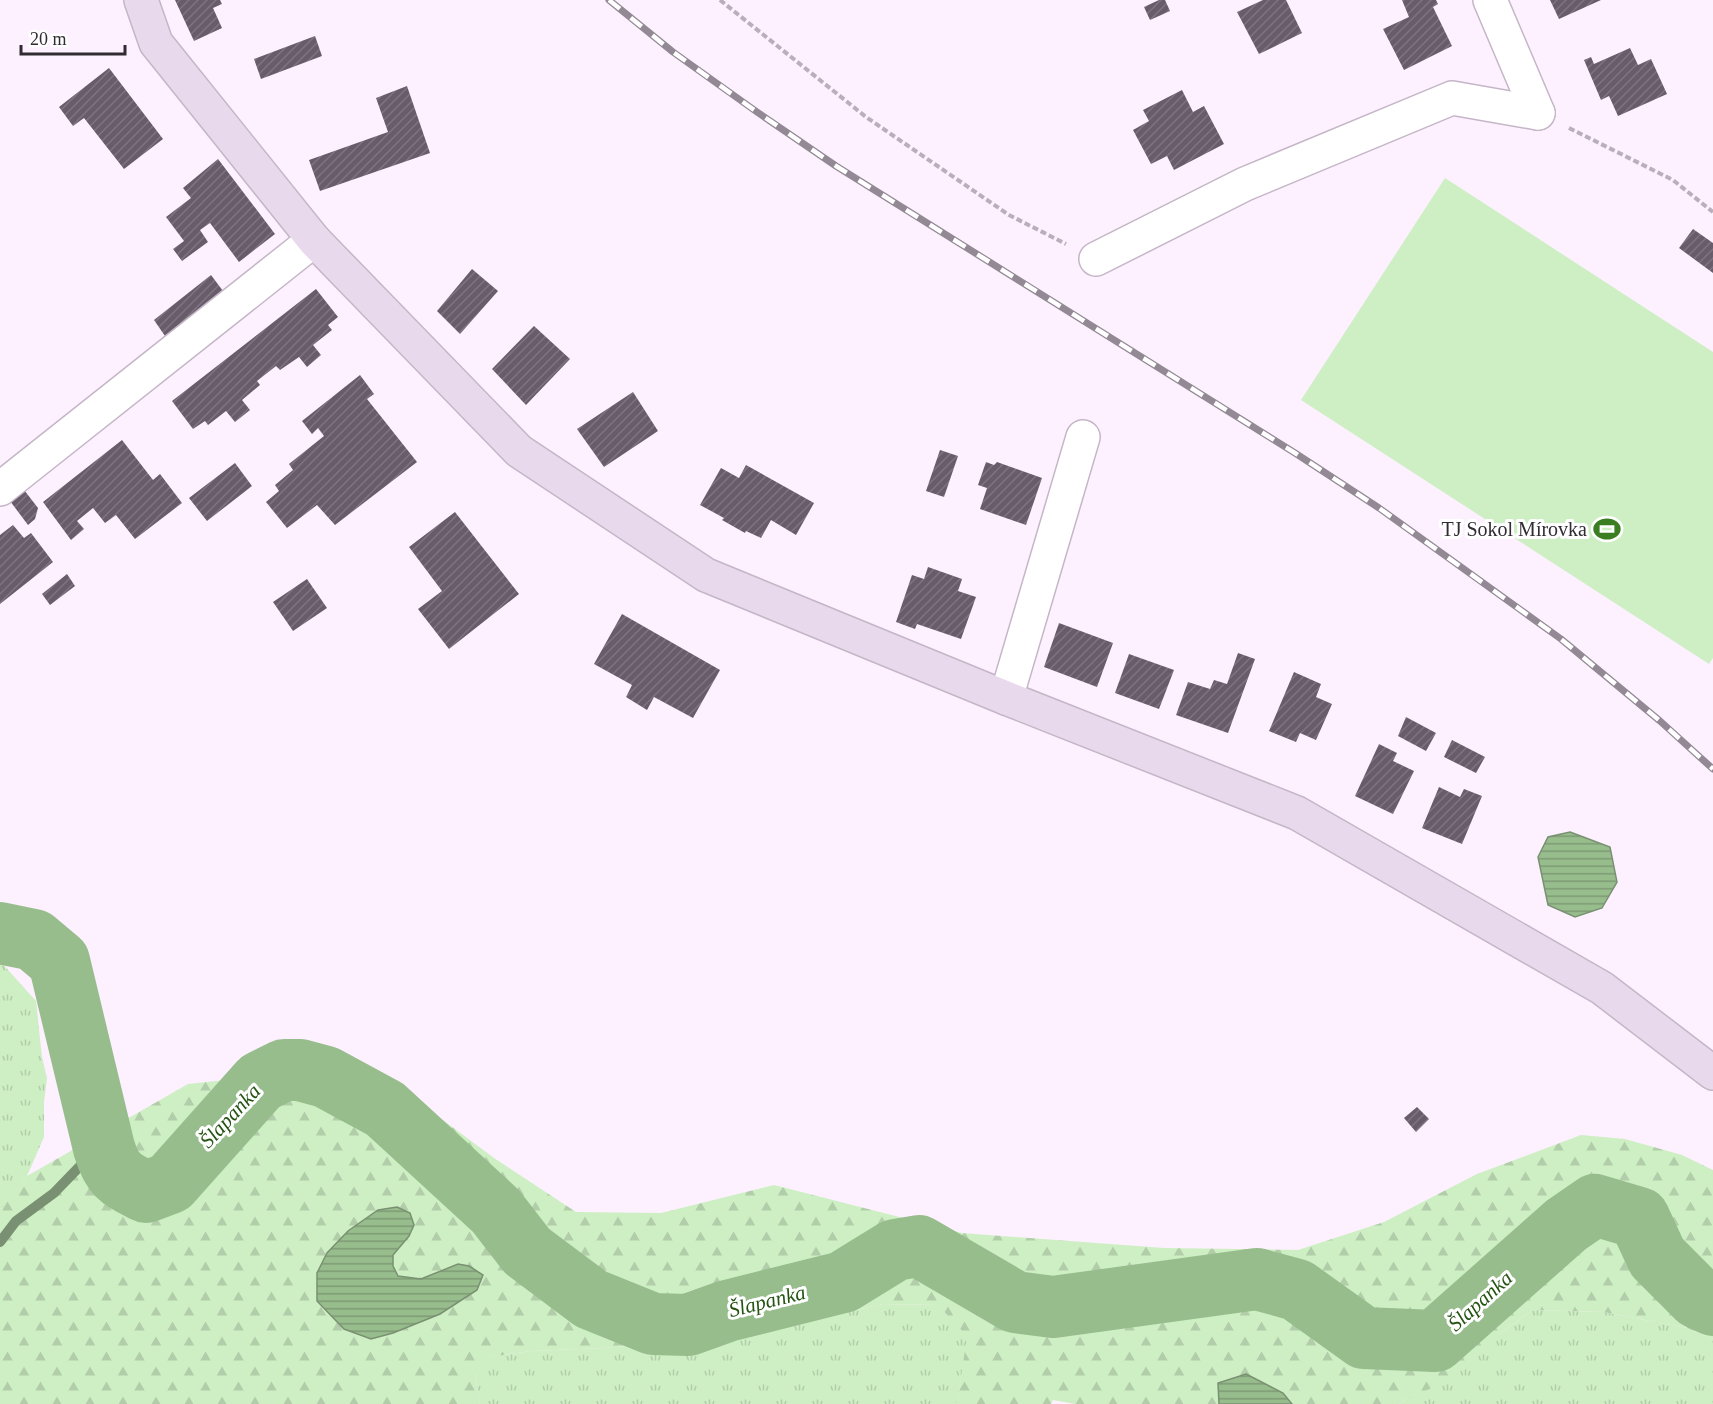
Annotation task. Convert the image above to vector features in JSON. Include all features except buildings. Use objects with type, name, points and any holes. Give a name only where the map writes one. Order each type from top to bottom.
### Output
[{"type":"street","points":[[141,0],[156,43],[314,240],[519,451],[705,575],[1006,698],[1297,813],[1602,988],[1713,1073]]},
{"type":"street","points":[[1490,0],[1538,113]]},
{"type":"street","points":[[1096,259],[1245,184],[1452,98],[1538,113]]},
{"type":"street","points":[[0,489],[314,240]]},
{"type":"street","points":[[1006,698],[1083,437]]},
{"type":"path","points":[[720,0],[866,117],[1009,215],[1096,259]]},
{"type":"path","points":[[1538,113],[1673,180],[1713,213]]},
{"type":"green space","name":"TJ Sokol Mírovka","points":[[1445,178],[1713,352],[1713,658],[1709,664],[1301,400]]},
{"type":"green space","points":[[0,961],[36,1001],[42,1057],[47,1078],[44,1137],[27,1176],[0,1209]]},
{"type":"green space","points":[[263,1076],[349,1087],[443,1120],[494,1158],[576,1212],[661,1213],[774,1185],[962,1233],[1164,1248],[1298,1250],[1384,1222],[1477,1174],[1581,1135],[1625,1139],[1682,1155],[1713,1170],[1713,1339],[1687,1328],[1603,1312],[1533,1310],[1499,1334],[1446,1382],[1399,1404],[1292,1404],[1283,1393],[1218,1383],[1219,1404],[1075,1404],[1053,1400],[1051,1404],[957,1404],[967,1336],[938,1305],[883,1304],[801,1323],[679,1342],[531,1351],[490,1357],[475,1376],[480,1404],[0,1404],[0,1209],[27,1176],[188,1084]],"holes":[[[409,1236],[393,1255],[393,1266],[398,1276],[421,1279],[458,1265],[344,1329],[327,1253]]]},
{"type":"green space","points":[[883,1304],[939,1305],[968,1336],[957,1404],[480,1404],[475,1376],[489,1357],[531,1351],[679,1342],[801,1323]]},
{"type":"green space","points":[[1533,1310],[1603,1312],[1687,1328],[1713,1339],[1713,1404],[1399,1404]]},
{"type":"shaded area","points":[[1570,832],[1610,847],[1617,882],[1602,908],[1575,917],[1548,905],[1538,857],[1548,837]]},
{"type":"shaded area","points":[[397,1207],[410,1213],[414,1225],[409,1236],[393,1255],[393,1266],[398,1276],[421,1279],[458,1264],[469,1266],[483,1275],[477,1290],[440,1314],[393,1333],[371,1339],[344,1329],[317,1301],[317,1273],[327,1253],[348,1231],[378,1210]]},
{"type":"shaded area","points":[[1246,1374],[1283,1393],[1292,1404],[1219,1404],[1218,1383]]},
{"type":"waterway","name":"Šlapanka","points":[[0,933],[34,940],[59,961],[104,1148],[115,1171],[130,1184],[146,1192],[170,1183],[260,1082],[284,1070],[300,1070],[326,1077],[385,1109],[496,1211],[527,1251],[591,1299],[653,1324],[688,1325],[727,1311],[843,1282],[895,1250],[919,1246],[1015,1302],[1053,1307],[1257,1279],[1297,1290],[1364,1338],[1435,1341],[1566,1225],[1595,1205],[1639,1218],[1657,1257],[1698,1298],[1713,1305]]},
{"type":"waterway","points":[[0,1242],[16,1221],[54,1193],[82,1164],[107,1158]]},
{"type":"railway","points":[[609,0],[673,52],[836,166],[1379,508],[1561,639],[1660,721],[1713,769]]},
{"type":"place","name":"TJ Sokol Mírovka","points":[[1607,529]]}]
